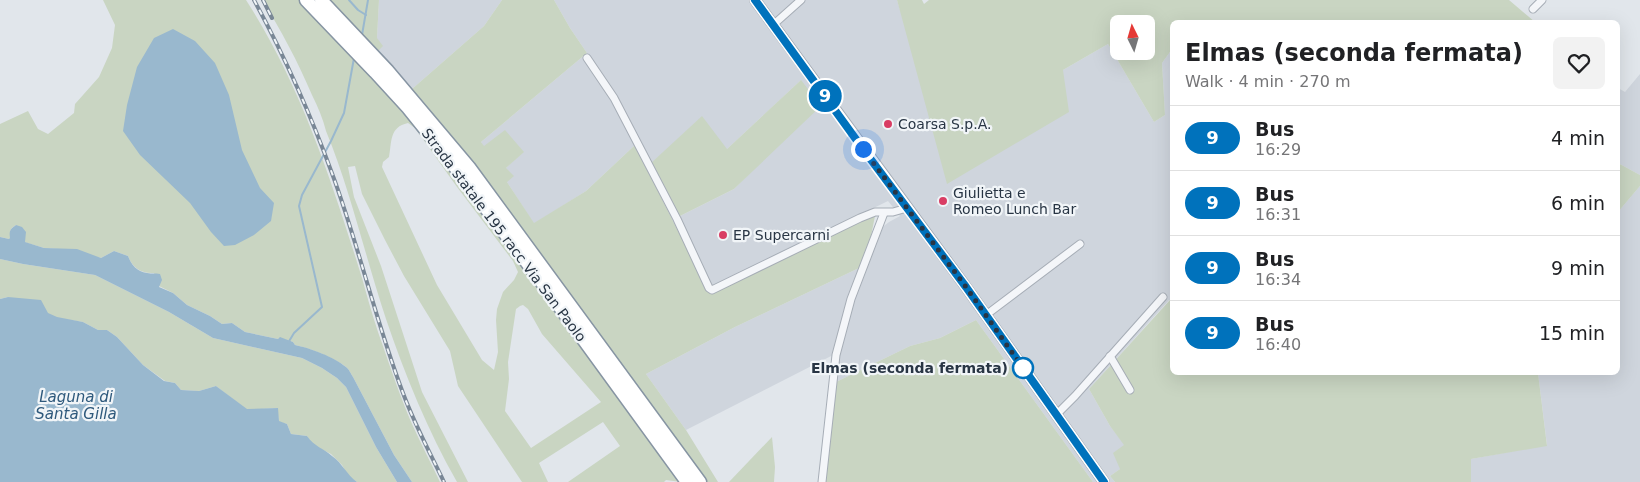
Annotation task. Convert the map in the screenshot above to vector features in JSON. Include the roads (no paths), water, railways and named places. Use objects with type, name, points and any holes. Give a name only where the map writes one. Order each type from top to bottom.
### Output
[{"type":"highway","name":"Strada statale 195 racc Via San Paolo","points":[[306,0],[412,105],[469,167],[700,482]]},
{"type":"highway","name":"Strada statale 195 racc Via San Paolo","points":[[321,0],[388,71],[445,154],[523,257],[687,482]]},
{"type":"main road","points":[[755,0],[986,314],[1104,482]]},
{"type":"street","points":[[774,25],[801,0]]},
{"type":"street","points":[[1533,9],[1542,0]]},
{"type":"street","points":[[587,58],[614,98],[678,220],[709,288],[712,290],[860,218],[875,212],[884,213],[907,208]]},
{"type":"street","points":[[822,482],[836,355],[851,299],[884,213]]},
{"type":"street","points":[[986,314],[1080,244]]},
{"type":"street","points":[[1056,415],[1163,297]]},
{"type":"street","points":[[1110,356],[1130,390]]},
{"type":"water","points":[[173,29],[195,41],[215,63],[229,95],[242,150],[260,188],[274,203],[271,221],[254,235],[235,245],[224,246],[211,232],[190,203],[140,155],[123,131],[127,105],[137,67],[154,38]]},
{"type":"water","points":[[16,225],[22,227],[26,232],[25,242],[44,248],[77,249],[101,258],[114,251],[128,256],[133,265],[140,271],[160,274],[162,280],[159,287],[173,293],[187,305],[222,324],[232,323],[245,332],[278,339],[280,337],[293,342],[295,345],[322,353],[341,363],[350,372],[394,455],[412,482],[397,482],[376,447],[346,387],[322,368],[302,358],[213,338],[169,312],[95,275],[0,259],[0,237],[9,239],[10,230]]},
{"type":"water","name":"Laguna di Santa Gilla","points":[[8,297],[41,300],[48,313],[57,317],[83,322],[98,330],[107,330],[117,337],[143,365],[164,381],[175,383],[181,390],[199,391],[216,386],[247,409],[278,408],[279,421],[287,424],[291,434],[307,436],[313,443],[336,459],[357,482],[0,482],[0,299]]},
{"type":"waterway","points":[[349,0],[358,10],[366,15]]},
{"type":"waterway","points":[[362,35],[368,0]]},
{"type":"waterway","points":[[288,343],[294,333],[322,307],[299,206],[302,195],[344,113],[354,58]]},
{"type":"railway","points":[[254,0],[297,86],[316,131],[351,230],[393,366],[417,427],[444,482]]},
{"type":"railway","points":[[263,0],[272,18]]},
{"type":"place","name":"Coarsa S.p.A.","points":[[888,124]]},
{"type":"place","name":"Giulietta e Romeo Lunch Bar","points":[[943,201]]},
{"type":"place","name":"EP Supercarni","points":[[723,235]]},
{"type":"place","name":"Elmas (seconda fermata)","points":[[1023,368]]}]
